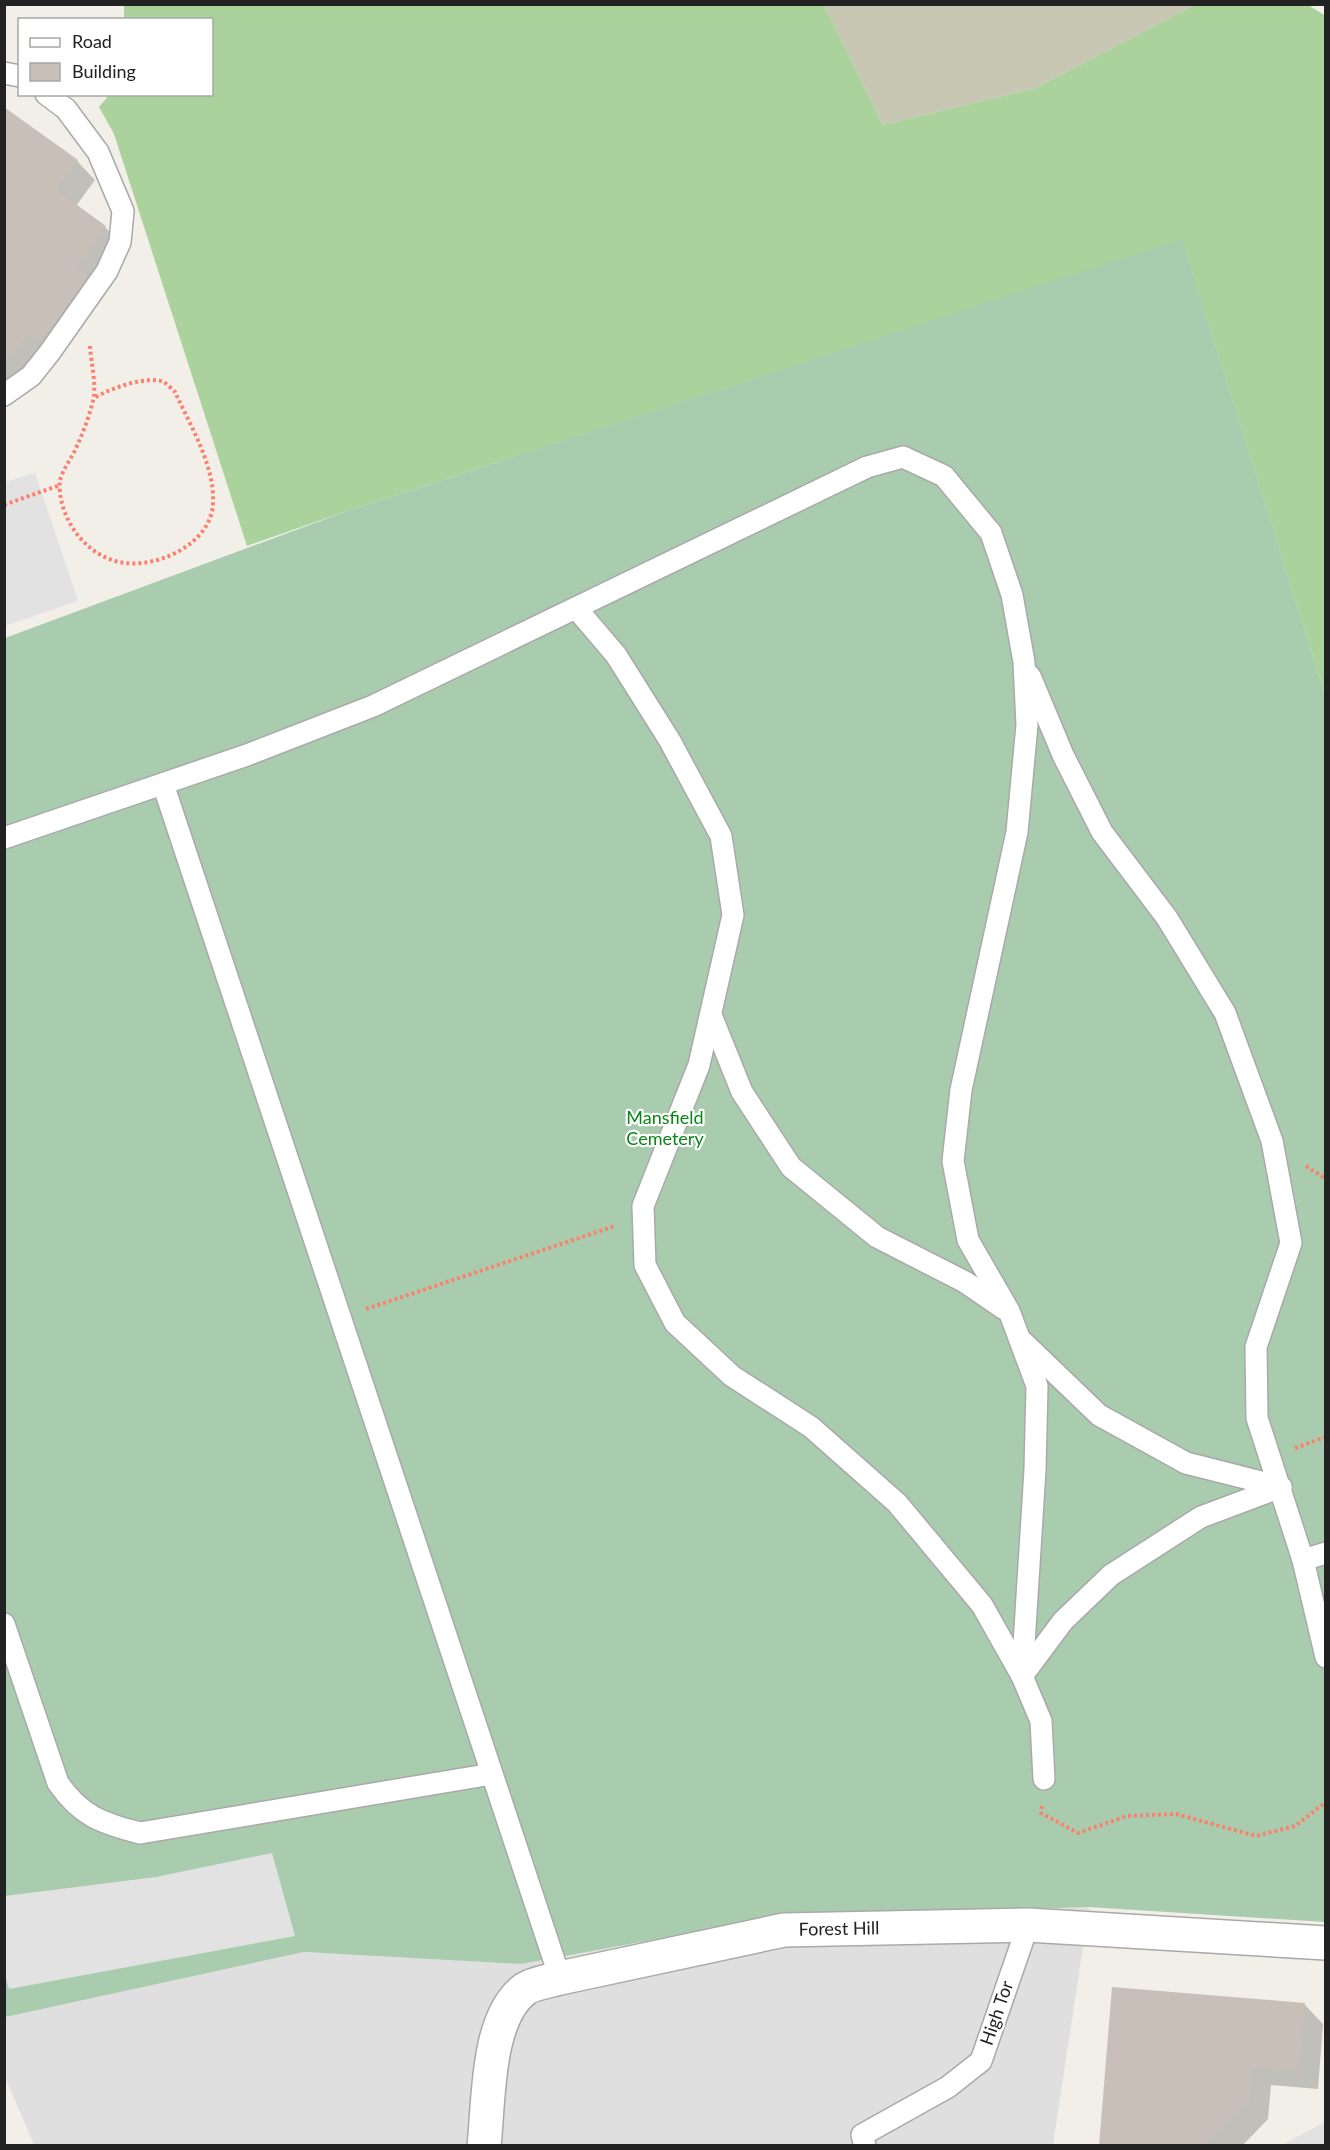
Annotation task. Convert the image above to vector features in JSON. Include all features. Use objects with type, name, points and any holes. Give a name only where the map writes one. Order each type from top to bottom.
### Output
[{"type":"street","name":"Forest Hill","points":[[484,2145],[494,2051],[504,2014],[526,1988],[560,1978],[784,1930],[1028,1925],[1326,1943]]},
{"type":"lane","points":[[4,395],[31,376],[106,271],[120,242],[123,211],[98,152],[66,109],[49,96]]},
{"type":"lane","points":[[4,838],[163,784],[373,706],[867,467],[903,457],[944,476],[991,533],[1012,595],[1024,662],[1027,725],[1017,832],[961,1090],[952,1161],[968,1240],[1009,1311],[1036,1386],[1035,1470],[1022,1676]]},
{"type":"lane","points":[[576,608],[616,656],[670,741],[721,836],[733,915],[699,1065],[643,1206],[645,1264],[675,1323],[732,1376],[810,1426],[897,1503],[982,1605],[1022,1676],[1041,1721],[1044,1779]]},
{"type":"lane","points":[[1024,662],[1063,755],[1102,832],[1167,918],[1225,1013],[1272,1141],[1291,1243],[1256,1347],[1257,1418],[1303,1560],[1326,1657]]},
{"type":"lane","points":[[163,784],[560,1978]]},
{"type":"lane","points":[[711,1015],[742,1092],[790,1167],[877,1237],[965,1282],[1009,1311]]},
{"type":"lane","points":[[1019,1338],[1099,1414],[1186,1463],[1281,1487]]},
{"type":"lane","points":[[1022,1676],[1063,1621],[1111,1575],[1201,1517],[1281,1487]]},
{"type":"lane","points":[[1303,1560],[1326,1553]]},
{"type":"lane","points":[[4,1624],[58,1783],[73,1804],[96,1820],[117,1827],[140,1833],[492,1774]]},
{"type":"lane","name":"High Tor","points":[[866,2145],[862,2135],[948,2087],[981,2061],[1028,1925]]},
{"type":"path","points":[[74,318],[90,338],[94,398],[60,485],[60,497],[69,526],[93,550],[116,561],[142,563],[166,557],[193,542],[208,523],[214,505],[212,481],[174,392],[164,382],[145,381],[108,390],[94,398]]},
{"type":"path","points":[[4,505],[60,485]]},
{"type":"path","points":[[340,1317],[644,1217]]},
{"type":"path","points":[[1044,1779],[1041,1813],[1078,1833],[1127,1816],[1176,1814],[1256,1836],[1295,1826],[1326,1802]]},
{"type":"shaded area","points":[[824,5],[1194,5],[1036,88],[883,125]]},
{"type":"shaded area","points":[[35,473],[78,601],[5,626],[5,482]]},
{"type":"shaded area","points":[[272,1853],[295,1936],[9,1989],[4,1972],[5,1896],[156,1877]]},
{"type":"shaded area","points":[[1089,1907],[1053,2145],[34,2145],[5,2077],[4,2017],[304,1952],[521,1964],[783,1916]]},
{"type":"shaded area","points":[[1325,2122],[1325,2145],[1282,2145]]},
{"type":"green space","points":[[124,5],[824,5],[883,125],[1036,88],[1194,5],[1308,5],[1326,16],[1325,694],[1182,240],[347,511],[247,546],[114,134],[99,107],[108,96],[213,96],[213,18],[124,18]]},
{"type":"green space","name":"Mansfield Cemetery","points":[[1182,239],[1325,694],[1325,1922],[1089,1907],[783,1916],[521,1964],[304,1952],[5,2017],[5,638],[347,511]]},
{"type":"building","points":[[4,107],[78,160],[56,190],[106,226],[76,270],[87,278],[77,291],[87,298],[64,328],[55,322],[39,343],[28,334],[4,366]]},
{"type":"building","points":[[1112,1987],[1305,2003],[1299,2071],[1253,2067],[1250,2100],[1205,2146],[1099,2146]]}]
